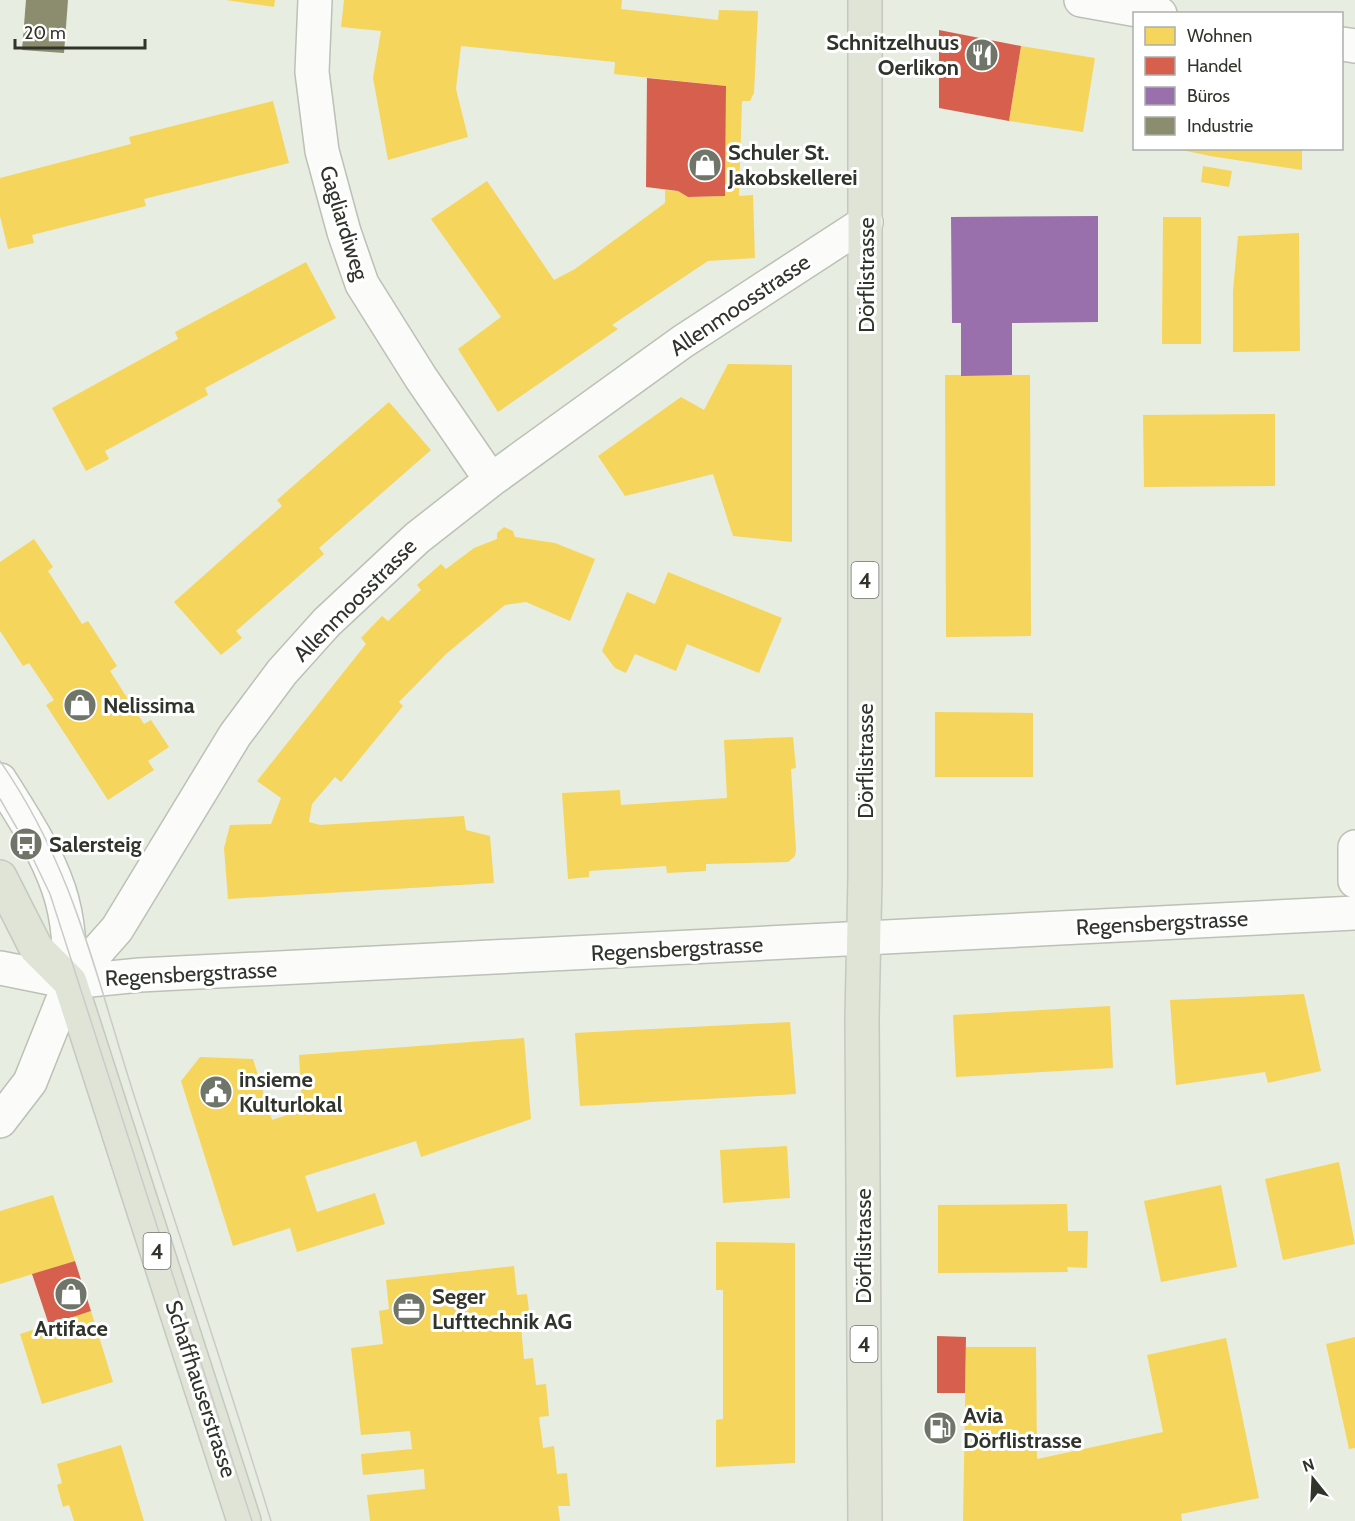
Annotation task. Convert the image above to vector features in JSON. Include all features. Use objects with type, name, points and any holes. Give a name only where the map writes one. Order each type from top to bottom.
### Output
[{"type":"main road","name":"Dörflistrasse","points":[[865,0],[863,939],[865,1521]]},
{"type":"main road","name":"Schaffhauserstrasse","points":[[0,877],[36,948],[70,982],[244,1521]]},
{"type":"street","name":"Gagliardiweg","points":[[315,0],[312,72],[322,152],[344,232],[362,284],[421,378],[491,480]]},
{"type":"street","points":[[1081,0],[1149,12]]},
{"type":"street","name":"Allenmoosstrasse","points":[[0,1121],[30,1082],[70,982],[117,929],[235,735],[282,672],[327,622],[417,538],[491,480],[682,342],[866,222]]},
{"type":"street","name":"Schaffhauserstrasse","points":[[0,780],[47,860],[60,891],[70,940],[70,982]]},
{"type":"street","points":[[1355,847],[1355,881]]},
{"type":"street","name":"Regensbergstrasse","points":[[0,968],[70,982],[140,975],[1355,914]]},
{"type":"building: Wohnen","points":[[226,0],[275,0],[274,7]]},
{"type":"building: Wohnen","points":[[344,0],[622,0],[621,9],[718,20],[719,10],[758,11],[754,93],[750,101],[742,101],[739,196],[753,195],[755,258],[708,261],[612,325],[618,329],[498,412],[458,349],[501,317],[431,219],[487,181],[554,280],[575,269],[665,203],[665,190],[678,191],[688,197],[725,196],[726,86],[614,74],[615,62],[461,46],[456,89],[468,137],[388,160],[373,78],[381,31],[341,27]]},
{"type":"building: Wohnen","points":[[1021,46],[1095,58],[1083,132],[1009,121]]},
{"type":"building: Wohnen","points":[[273,101],[289,163],[144,199],[146,206],[32,235],[34,243],[8,249],[0,216],[0,178],[131,144],[129,137]]},
{"type":"building: Wohnen","points":[[1182,150],[1302,150],[1302,170]]},
{"type":"building: Wohnen","points":[[1203,166],[1232,171],[1229,187],[1201,182]]},
{"type":"building: Wohnen","points":[[1163,217],[1201,217],[1201,344],[1162,344]]},
{"type":"building: Wohnen","points":[[1299,233],[1300,351],[1233,352],[1233,291],[1238,236]]},
{"type":"building: Wohnen","points":[[306,262],[336,318],[205,388],[208,395],[105,451],[109,459],[86,471],[52,408],[178,339],[175,332]]},
{"type":"building: Wohnen","points":[[728,364],[792,365],[792,542],[733,536],[713,474],[625,496],[598,456],[681,397],[704,410]]},
{"type":"building: Wohnen","points":[[945,375],[1030,375],[1031,636],[946,637]]},
{"type":"building: Wohnen","points":[[389,402],[431,450],[319,548],[324,554],[236,631],[242,638],[221,655],[174,602],[282,506],[277,500]]},
{"type":"building: Wohnen","points":[[1275,414],[1275,486],[1144,487],[1143,415]]},
{"type":"building: Wohnen","points":[[504,527],[513,531],[515,537],[555,543],[595,559],[570,621],[526,602],[505,605],[446,654],[399,702],[403,706],[341,782],[335,777],[312,804],[309,822],[320,825],[464,816],[466,830],[490,836],[494,883],[228,899],[224,848],[230,825],[271,824],[281,798],[257,781],[366,644],[361,638],[382,616],[388,621],[421,590],[417,585],[441,564],[446,569],[474,548],[497,539],[497,533]]},
{"type":"building: Wohnen","points":[[34,539],[53,567],[48,571],[82,624],[88,621],[117,666],[110,671],[144,724],[151,720],[169,747],[148,761],[154,770],[108,800],[46,705],[54,700],[29,663],[23,666],[0,631],[0,562]]},
{"type":"building: Wohnen","points":[[668,572],[782,618],[759,673],[687,644],[676,671],[635,654],[626,673],[615,668],[602,651],[627,592],[655,604]]},
{"type":"building: Wohnen","points":[[935,712],[1033,713],[1033,777],[935,777]]},
{"type":"building: Wohnen","points":[[793,737],[796,768],[791,769],[796,850],[795,856],[788,862],[706,864],[706,871],[667,873],[666,866],[589,871],[589,877],[568,879],[562,793],[620,790],[621,805],[727,798],[724,740]]},
{"type":"building: Wohnen","points":[[1304,994],[1321,1071],[1268,1083],[1265,1072],[1176,1085],[1170,1000]]},
{"type":"building: Wohnen","points":[[1110,1006],[1113,1068],[956,1077],[953,1015]]},
{"type":"building: Wohnen","points":[[790,1022],[796,1094],[580,1106],[575,1033]]},
{"type":"building: Wohnen","points":[[524,1038],[531,1119],[421,1157],[416,1141],[305,1176],[317,1212],[375,1193],[385,1224],[297,1252],[290,1228],[233,1246],[181,1081],[200,1057],[253,1059],[272,1120],[302,1110],[299,1055]]},
{"type":"building: Wohnen","points":[[787,1146],[790,1198],[723,1203],[720,1150]]},
{"type":"building: Wohnen","points":[[1339,1162],[1355,1244],[1283,1260],[1265,1179]]},
{"type":"building: Wohnen","points":[[1221,1185],[1237,1267],[1161,1282],[1144,1201]]},
{"type":"building: Wohnen","points":[[53,1195],[75,1261],[0,1284],[0,1211]]},
{"type":"building: Wohnen","points":[[1067,1204],[1068,1231],[1088,1231],[1087,1268],[1067,1267],[1068,1272],[938,1273],[938,1205]]},
{"type":"building: Wohnen","points":[[716,1242],[795,1243],[795,1463],[716,1467],[716,1420],[723,1419],[723,1290],[716,1290]]},
{"type":"building: Wohnen","points":[[514,1266],[517,1295],[527,1294],[531,1326],[521,1327],[524,1359],[533,1358],[536,1385],[546,1384],[549,1416],[539,1417],[543,1448],[554,1446],[557,1474],[567,1473],[570,1506],[558,1506],[560,1521],[370,1521],[367,1495],[425,1489],[424,1469],[363,1475],[361,1454],[412,1449],[410,1431],[361,1435],[351,1348],[383,1344],[379,1311],[389,1309],[386,1280]]},
{"type":"building: Wohnen","points":[[91,1311],[113,1382],[42,1404],[20,1334]]},
{"type":"building: Wohnen","points":[[1355,1337],[1355,1448],[1349,1449],[1326,1344]]},
{"type":"building: Wohnen","points":[[1226,1338],[1259,1498],[1181,1514],[1182,1521],[963,1521],[966,1347],[1036,1347],[1037,1459],[1163,1432],[1147,1355]]},
{"type":"building: Wohnen","points":[[121,1445],[144,1521],[74,1521],[69,1505],[63,1507],[57,1485],[62,1483],[57,1464]]},
{"type":"building: Handel","points":[[939,30],[1021,46],[1009,121],[939,108]]},
{"type":"building: Handel","points":[[647,78],[726,86],[725,196],[688,197],[678,191],[646,187]]},
{"type":"building: Handel","points":[[75,1261],[91,1311],[49,1325],[32,1274]]},
{"type":"building: Handel","points":[[937,1336],[966,1337],[965,1393],[937,1393]]},
{"type":"building: Büros","points":[[1098,216],[1098,322],[1012,323],[1012,375],[961,376],[961,323],[952,323],[951,217]]},
{"type":"building: Industrie","points":[[26,0],[68,0],[64,53],[22,50]]},
{"type":"tram line","points":[[0,761],[25,800],[46,840],[80,921],[271,1521]]},
{"type":"tram line","points":[[0,799],[26,844],[50,894],[252,1521]]},
{"type":"place","name":"Schnitzelhuus Oerlikon","points":[[982,55]]},
{"type":"place","name":"Schuler St. Jakobskellerei","points":[[705,165]]},
{"type":"place","name":"Nelissima","points":[[80,705]]},
{"type":"place","name":"Salersteig","points":[[26,844]]},
{"type":"place","name":"insieme Kulturlokal","points":[[216,1092]]},
{"type":"place","name":"Artiface","points":[[71,1294]]},
{"type":"place","name":"Seger Lufttechnik AG","points":[[409,1309]]},
{"type":"place","name":"Avia Dörflistrasse","points":[[940,1428]]}]
